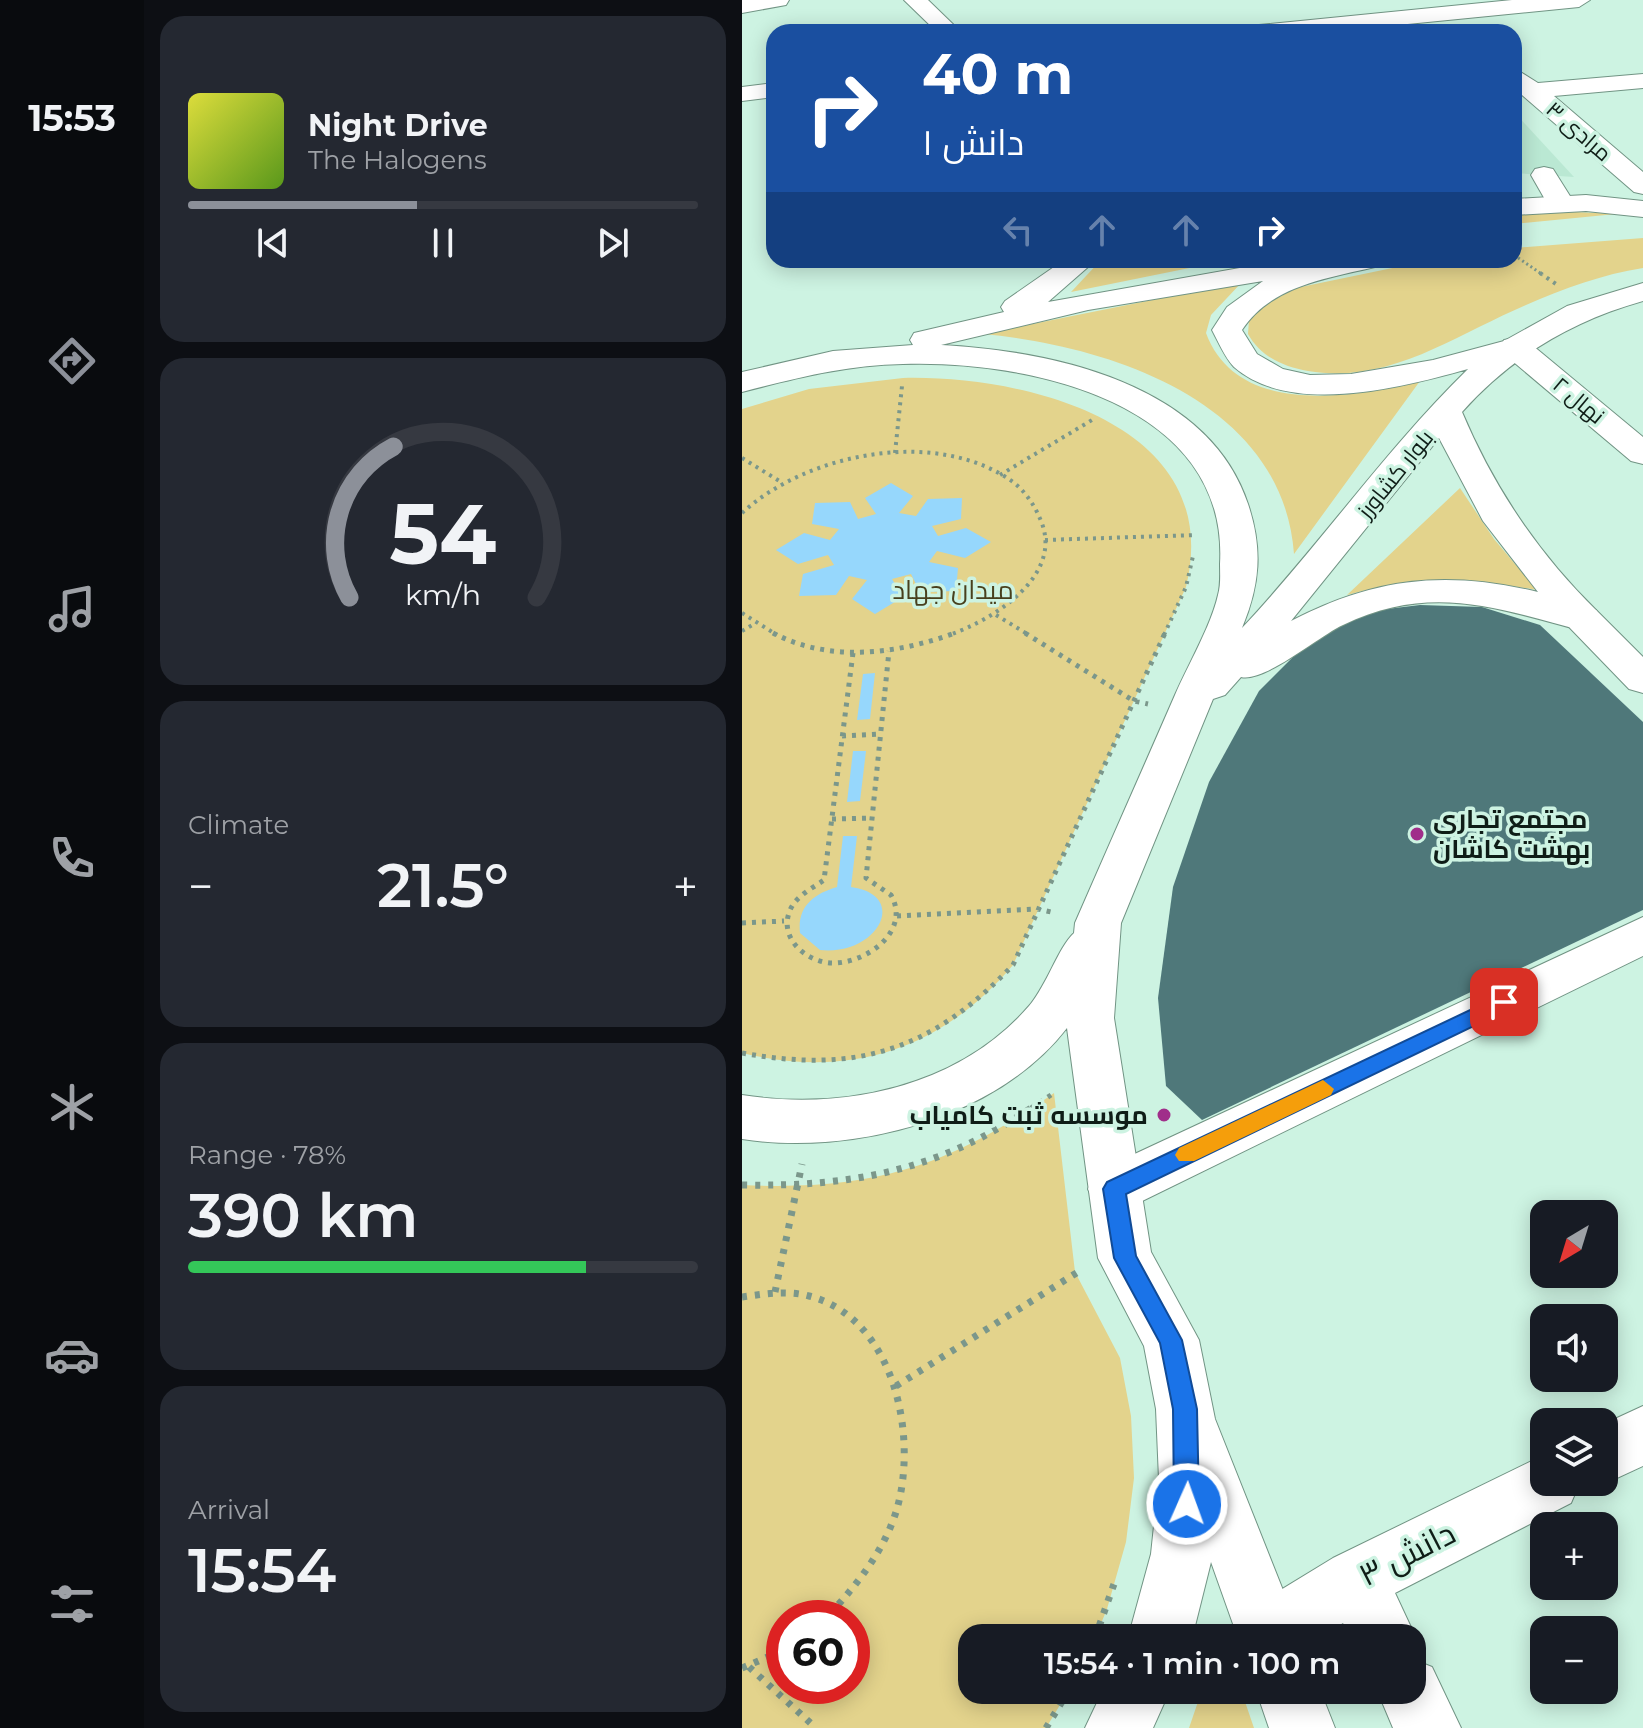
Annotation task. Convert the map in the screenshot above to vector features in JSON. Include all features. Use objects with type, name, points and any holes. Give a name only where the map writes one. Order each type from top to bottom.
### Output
[{"type":"main road","points":[[742,6],[778,0]]},
{"type":"main road","points":[[915,0],[941,24]]},
{"type":"main road","points":[[1360,0],[1376,19]]},
{"type":"main road","points":[[1331,24],[1579,0]]},
{"type":"main road","points":[[1440,13],[1453,24]]},
{"type":"main road","points":[[1523,83],[1643,81]]},
{"type":"main road","name":"مرادی ۳","points":[[1523,83],[1643,186]]},
{"type":"main road","points":[[742,94],[766,91]]},
{"type":"main road","points":[[1544,175],[1561,204]]},
{"type":"main road","points":[[1522,206],[1561,204],[1643,209]]},
{"type":"main road","points":[[1586,231],[1643,227]]},
{"type":"main road","points":[[973,329],[1038,295],[1072,268]]},
{"type":"main road","points":[[742,382],[1088,301],[1289,268]]},
{"type":"main road","points":[[1342,268],[1265,291],[1236,310],[1227,330],[1232,345],[1255,368],[1277,377],[1320,385],[1401,376],[1515,347]]},
{"type":"main road","name":"بلوار کشاورز","points":[[1188,712],[1332,551],[1446,412],[1515,347],[1541,330],[1589,308],[1643,292]]},
{"type":"main road","name":"نهال ۲","points":[[1515,347],[1643,454]]},
{"type":"main road","points":[[742,1117],[811,1123],[880,1114],[940,1094],[994,1065],[1038,1029],[1071,987],[1237,595],[1243,563],[1243,533],[1235,504],[1222,477],[1204,452],[1180,430],[1130,398],[1086,379],[1010,360],[905,354],[841,359]]},
{"type":"main road","points":[[742,363],[799,367]]},
{"type":"main road","points":[[1446,412],[1462,458],[1486,504],[1526,558],[1643,680]]},
{"type":"main road","points":[[1188,712],[1258,659],[1315,624],[1366,602],[1396,594],[1469,588],[1508,594],[1583,619]]},
{"type":"main road","points":[[1098,923],[1090,1018],[1114,1189],[1089,1268],[1171,1340],[1185,1409],[1189,1479],[1182,1554],[1164,1624]]},
{"type":"main road","points":[[1114,1189],[1643,935]]},
{"type":"main road","points":[[1185,1409],[1264,1624]]},
{"type":"main road","points":[[1618,1448],[1643,1435]]},
{"type":"main road","name":"دانش ۳","points":[[1307,1624],[1355,1580],[1530,1492]]},
{"type":"main road","points":[[1355,1580],[1377,1624]]},
{"type":"main road","points":[[1118,1728],[1131,1704]]},
{"type":"main road","points":[[1293,1704],[1302,1728]]},
{"type":"main road","points":[[1416,1704],[1428,1728]]},
{"type":"path","points":[[1522,261],[1589,308]]},
{"type":"path","points":[[895,453],[905,354]]},
{"type":"path","points":[[1000,475],[1098,416],[1086,411]]},
{"type":"path","points":[[742,513],[781,482],[835,461],[895,453],[952,457],[1000,475],[1034,503],[1042,521],[1045,540],[1042,559],[1033,579],[996,615],[947,639],[889,651],[853,653],[798,644],[754,624],[742,613]]},
{"type":"path","points":[[742,458],[781,482]]},
{"type":"path","points":[[742,1053],[779,1061],[824,1063],[870,1057],[914,1043],[954,1022],[987,996],[1013,965],[1186,587],[1193,561],[1190,522]]},
{"type":"path","points":[[1045,540],[1243,533]]},
{"type":"path","points":[[996,615],[1134,701],[1188,712]]},
{"type":"path","points":[[742,631],[754,624]]},
{"type":"path","points":[[853,653],[824,880],[798,895],[784,921],[784,935],[791,946],[817,962],[835,963],[870,953],[884,942],[897,916],[896,902],[889,891],[866,878],[889,651]]},
{"type":"path","points":[[842,736],[881,734]]},
{"type":"path","points":[[832,819],[872,818]]},
{"type":"path","points":[[897,916],[1038,909],[1098,923]]},
{"type":"path","points":[[742,923],[784,921]]},
{"type":"path","points":[[742,1185],[797,1188],[871,1180],[939,1161],[1001,1130],[1054,1093],[1056,1108]]},
{"type":"path","points":[[775,1292],[811,1123]]},
{"type":"path","points":[[896,1386],[1089,1268]]},
{"type":"path","points":[[742,1297],[775,1292],[811,1297],[842,1314],[867,1336],[887,1364],[896,1386],[907,1432],[905,1473],[896,1513],[877,1553],[843,1600]]},
{"type":"path","points":[[1100,1624],[1119,1569]]},
{"type":"path","points":[[766,1658],[745,1667],[816,1728]]},
{"type":"path","points":[[1046,1728],[1061,1704]]},
{"type":"shaded area","points":[[1522,121],[1574,177],[1522,174]]},
{"type":"green space","points":[[1576,212],[1616,214],[1522,223],[1522,214]]},
{"type":"green space","points":[[1643,238],[1643,268],[1598,278],[1554,293],[1421,354],[1366,371],[1338,373],[1299,369],[1266,354],[1248,334],[1249,320],[1257,309],[1296,288],[1392,268],[1522,268],[1522,247]]},
{"type":"green space","points":[[1094,268],[1190,268],[1071,292]]},
{"type":"green space","points":[[1242,282],[1211,315],[1206,333],[1221,360],[1243,378],[1269,390],[1299,395],[1362,392],[1420,381],[1294,554],[1283,501],[1259,457],[1225,421],[1182,392],[1135,369],[1084,352],[983,334]]},
{"type":"green space","name":"میدان جهاد","points":[[903,378],[952,379],[1005,386],[1057,400],[1106,420],[1146,448],[1176,485],[1190,531],[1186,587],[1013,965],[985,994],[955,1018],[924,1037],[891,1051],[856,1059],[820,1062],[742,1053],[742,409],[809,389]]},
{"type":"green space","points":[[1460,488],[1494,539],[1537,590],[1442,580],[1396,584],[1347,595]]},
{"type":"green space","points":[[1054,1093],[1075,1272],[1120,1358],[1131,1416],[1134,1478],[1126,1542],[1107,1609],[1101,1624],[958,1624],[958,1704],[1061,1704],[1046,1728],[742,1728],[742,1185],[830,1184],[870,1178],[907,1169],[979,1139]]},
{"type":"green space","points":[[1197,1704],[1246,1704],[1254,1728],[1189,1728]]},
{"type":"water","points":[[891,483],[913,496],[899,513],[916,516],[928,499],[962,498],[961,519],[932,526],[938,536],[966,528],[991,542],[965,558],[937,551],[929,562],[958,568],[956,591],[920,592],[911,574],[892,579],[903,597],[875,614],[852,599],[867,580],[849,576],[836,595],[799,596],[803,574],[834,565],[828,555],[798,564],[776,550],[804,533],[830,540],[839,529],[812,524],[815,503],[850,502],[858,519],[876,514],[865,498]]},
{"type":"water","points":[[875,673],[870,719],[857,720],[863,674]]},
{"type":"water","points":[[853,751],[866,751],[860,801],[847,802]]},
{"type":"water","points":[[843,836],[857,836],[851,887],[869,892],[879,901],[882,912],[879,924],[871,935],[858,944],[820,950],[800,933],[801,916],[814,898],[837,887]]},
{"type":"building","name":"مجتمع تجاری بهشت کاشان","points":[[1420,605],[1482,607],[1540,625],[1643,722],[1643,910],[1202,1120],[1166,1086],[1158,998],[1173,887],[1209,782],[1259,691],[1310,640],[1370,611]]},
{"type":"slow traffic","points":[[1186,1155],[1323,1089]]},
{"type":"place","name":"مجتمع تجاری بهشت کاشان","points":[[1417,834]]},
{"type":"place","name":"موسسه ثبت کامیاب","points":[[1164,1115]]},
{"type":"route","points":[[1187,1504],[1189,1479],[1185,1409],[1171,1340],[1125,1258],[1114,1189],[1504,1002]]}]
